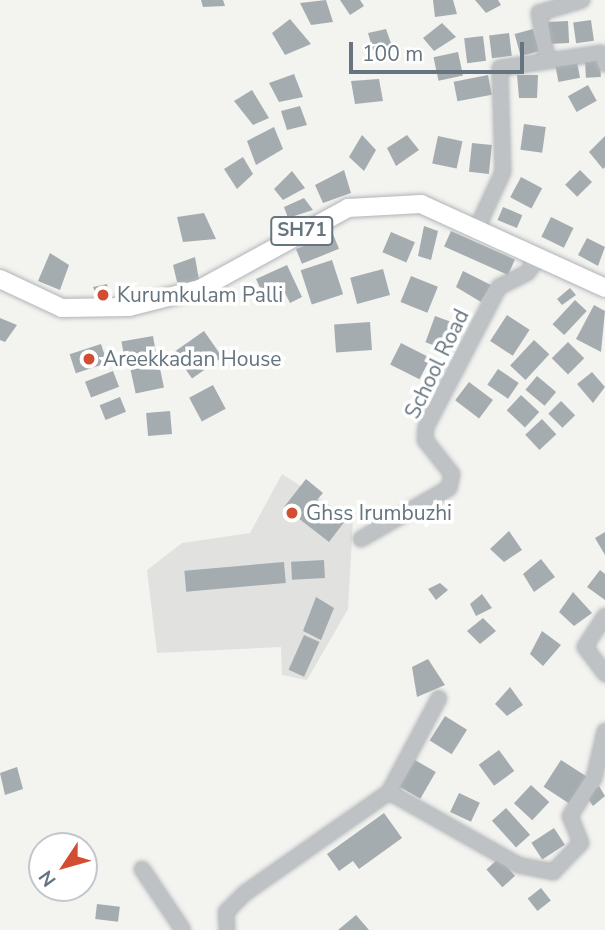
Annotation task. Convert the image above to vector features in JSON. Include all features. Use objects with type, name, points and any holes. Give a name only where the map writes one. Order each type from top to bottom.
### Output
[{"type":"main road","name":"SH71","points":[[0,279],[62,308],[129,307],[200,289],[348,208],[421,204],[478,226],[605,288]]},
{"type":"street","points":[[547,58],[537,7],[582,0]]},
{"type":"street","points":[[478,226],[503,172],[500,68],[547,58],[601,53],[605,64]]},
{"type":"street","name":"School Road","points":[[361,539],[449,488],[452,474],[425,440],[426,427],[499,287],[527,273],[540,256]]},
{"type":"street","points":[[605,616],[585,647],[605,674]]},
{"type":"street","points":[[227,930],[226,912],[245,893],[389,792],[439,698]]},
{"type":"street","points":[[389,792],[518,865],[553,872],[581,843],[570,816],[594,778],[605,731]]},
{"type":"street","points":[[142,869],[183,930]]},
{"type":"shaded area","points":[[282,474],[353,520],[348,609],[307,680],[282,675],[281,647],[157,653],[147,570],[182,543],[250,533]]},
{"type":"building","points":[[201,0],[223,0],[225,6],[203,7]]},
{"type":"building","points":[[326,0],[333,22],[311,25],[300,3]]},
{"type":"building","points":[[340,0],[360,0],[364,6],[350,15]]},
{"type":"building","points":[[433,0],[453,0],[457,14],[435,17]]},
{"type":"building","points":[[475,0],[498,0],[501,5],[486,13]]},
{"type":"building","points":[[290,19],[311,44],[285,55],[272,33]]},
{"type":"building","points":[[591,20],[594,41],[576,43],[573,23]]},
{"type":"building","points":[[568,21],[569,43],[548,44],[547,22]]},
{"type":"building","points":[[442,23],[456,37],[434,51],[423,38]]},
{"type":"building","points":[[386,29],[392,46],[373,50],[368,33]]},
{"type":"building","points":[[533,29],[539,51],[521,56],[515,34]]},
{"type":"building","points":[[509,33],[512,56],[492,58],[489,35]]},
{"type":"building","points":[[483,36],[486,61],[467,63],[464,38]]},
{"type":"building","points":[[458,52],[463,75],[439,81],[434,57]]},
{"type":"building","points":[[600,60],[601,77],[586,78],[585,61]]},
{"type":"building","points":[[577,62],[580,78],[558,82],[555,66]]},
{"type":"building","points":[[294,74],[303,97],[279,102],[269,83]]},
{"type":"building","points":[[488,75],[492,95],[457,101],[454,82]]},
{"type":"building","points":[[517,75],[538,75],[537,98],[519,98]]},
{"type":"building","points":[[379,79],[383,101],[355,104],[351,81]]},
{"type":"building","points":[[588,85],[597,101],[577,112],[568,96]]},
{"type":"building","points":[[252,90],[269,118],[253,125],[234,101]]},
{"type":"building","points":[[300,106],[307,125],[287,130],[281,111]]},
{"type":"building","points":[[524,124],[546,127],[542,153],[520,150]]},
{"type":"building","points":[[274,127],[283,149],[256,165],[247,141]]},
{"type":"building","points":[[362,135],[376,150],[364,171],[349,157]]},
{"type":"building","points":[[407,135],[419,150],[396,166],[387,148]]},
{"type":"building","points":[[438,136],[462,141],[457,169],[432,163]]},
{"type":"building","points":[[605,136],[605,167],[603,169],[589,152]]},
{"type":"building","points":[[472,143],[492,145],[489,174],[469,172]]},
{"type":"building","points":[[243,157],[253,174],[237,189],[224,169]]},
{"type":"building","points":[[344,170],[351,193],[323,203],[315,185]]},
{"type":"building","points":[[580,170],[592,182],[577,197],[565,185]]},
{"type":"building","points":[[292,171],[305,188],[283,200],[274,189]]},
{"type":"building","points":[[521,177],[542,188],[531,209],[510,197]]},
{"type":"building","points":[[304,198],[313,210],[288,218],[284,207]]},
{"type":"building","points":[[503,207],[522,215],[517,228],[498,220]]},
{"type":"building","points":[[204,213],[216,239],[183,242],[177,217]]},
{"type":"building","points":[[551,217],[573,228],[564,248],[541,237]]},
{"type":"building","points":[[424,226],[438,231],[431,260],[418,256]]},
{"type":"building","points":[[451,231],[515,259],[508,275],[444,247]]},
{"type":"building","points":[[391,232],[415,242],[406,262],[382,252]]},
{"type":"building","points":[[333,234],[339,249],[302,264],[296,249]]},
{"type":"building","points":[[587,238],[605,247],[598,266],[578,255]]},
{"type":"building","points":[[50,253],[69,265],[60,290],[38,281]]},
{"type":"building","points":[[195,257],[199,280],[178,286],[173,265]]},
{"type":"building","points":[[332,260],[343,294],[312,304],[301,270]]},
{"type":"building","points":[[287,265],[302,297],[290,303],[285,293],[266,301],[256,279]]},
{"type":"building","points":[[383,269],[390,295],[357,304],[350,278]]},
{"type":"building","points":[[463,271],[491,285],[481,302],[456,287]]},
{"type":"building","points":[[411,276],[438,287],[427,313],[401,302]]},
{"type":"building","name":"Kurumkulam Palli","points":[[107,284],[111,302],[100,304],[93,287]]},
{"type":"building","points":[[570,288],[576,295],[562,305],[557,299]]},
{"type":"building","points":[[575,300],[587,311],[564,335],[552,324]]},
{"type":"building","points":[[594,305],[605,311],[601,352],[576,339]]},
{"type":"building","points":[[507,315],[530,330],[513,356],[490,341]]},
{"type":"building","points":[[435,316],[460,325],[451,352],[425,342]]},
{"type":"building","points":[[0,318],[17,325],[5,342],[0,340]]},
{"type":"building","points":[[370,322],[372,350],[336,352],[334,325]]},
{"type":"building","points":[[204,331],[222,357],[192,378],[174,352]]},
{"type":"building","points":[[153,336],[157,358],[125,363],[121,342]]},
{"type":"building","points":[[534,340],[549,354],[525,380],[510,366]]},
{"type":"building","points":[[568,342],[584,358],[568,375],[552,358]]},
{"type":"building","points":[[401,343],[430,358],[420,379],[390,364]]},
{"type":"building","name":"Areekkadan House","points":[[101,344],[107,363],[76,373],[70,354]]},
{"type":"building","points":[[159,364],[164,387],[136,394],[131,370]]},
{"type":"building","points":[[498,369],[519,383],[508,399],[487,385]]},
{"type":"building","points":[[113,371],[119,387],[91,398],[85,382]]},
{"type":"building","points":[[592,372],[605,387],[593,403],[577,384]]},
{"type":"building","points":[[537,376],[556,392],[545,406],[525,390]]},
{"type":"building","points":[[469,382],[493,400],[479,418],[455,400]]},
{"type":"building","points":[[213,385],[226,409],[202,422],[189,398]]},
{"type":"building","points":[[521,395],[539,412],[525,427],[507,410]]},
{"type":"building","points":[[120,397],[126,412],[106,420],[100,405]]},
{"type":"building","points":[[561,401],[575,415],[562,428],[548,414]]},
{"type":"building","points":[[170,411],[172,434],[148,436],[146,413]]},
{"type":"building","points":[[542,419],[556,434],[540,450],[525,435]]},
{"type":"building","points":[[306,479],[323,493],[317,500],[345,521],[329,542],[284,507]]},
{"type":"building","points":[[509,531],[522,550],[504,562],[490,549]]},
{"type":"building","points":[[605,532],[605,555],[595,538]]},
{"type":"building","points":[[541,559],[555,577],[534,592],[523,574]]},
{"type":"building","points":[[324,560],[325,578],[292,580],[291,562]]},
{"type":"building","points":[[284,562],[286,583],[186,592],[184,571]]},
{"type":"building","points":[[600,570],[605,574],[605,600],[587,587]]},
{"type":"building","points":[[440,583],[448,590],[436,600],[428,589]]},
{"type":"building","points":[[573,592],[592,613],[574,626],[559,612]]},
{"type":"building","points":[[482,594],[492,608],[476,616],[470,604]]},
{"type":"building","points":[[316,597],[334,608],[321,640],[303,631]]},
{"type":"building","points":[[483,618],[496,631],[480,644],[467,631]]},
{"type":"building","points":[[542,631],[561,645],[543,666],[530,654]]},
{"type":"building","points":[[304,635],[320,642],[304,677],[289,670]]},
{"type":"building","points":[[428,659],[445,685],[417,697],[412,667]]},
{"type":"building","points":[[510,687],[523,705],[507,716],[495,704]]},
{"type":"building","points":[[445,716],[467,730],[452,754],[430,741]]},
{"type":"building","points":[[499,750],[514,771],[494,786],[479,765]]},
{"type":"building","points":[[415,760],[436,772],[420,799],[400,787]]},
{"type":"building","points":[[561,760],[586,776],[569,803],[544,787]]},
{"type":"building","points":[[17,767],[23,789],[5,795],[0,773]]},
{"type":"building","points":[[531,785],[549,802],[532,820],[514,803]]},
{"type":"building","points":[[599,786],[605,796],[593,806],[586,796]]},
{"type":"building","points":[[459,793],[480,803],[471,822],[450,812]]},
{"type":"building","points":[[506,808],[530,835],[516,847],[492,821]]},
{"type":"building","points":[[384,813],[402,838],[359,869],[353,861],[339,871],[327,854]]},
{"type":"building","points":[[554,828],[565,845],[542,859],[531,843]]},
{"type":"building","points":[[499,858],[515,876],[502,887],[486,869]]},
{"type":"building","points":[[541,888],[551,901],[537,911],[528,898]]},
{"type":"building","points":[[97,904],[120,907],[118,922],[95,919]]},
{"type":"building","points":[[356,915],[369,930],[338,930]]},
{"type":"place","name":"Kurumkulam Palli","points":[[103,295]]},
{"type":"place","name":"Areekkadan House","points":[[89,359]]},
{"type":"place","name":"Ghss Irumbuzhi","points":[[292,513]]}]
